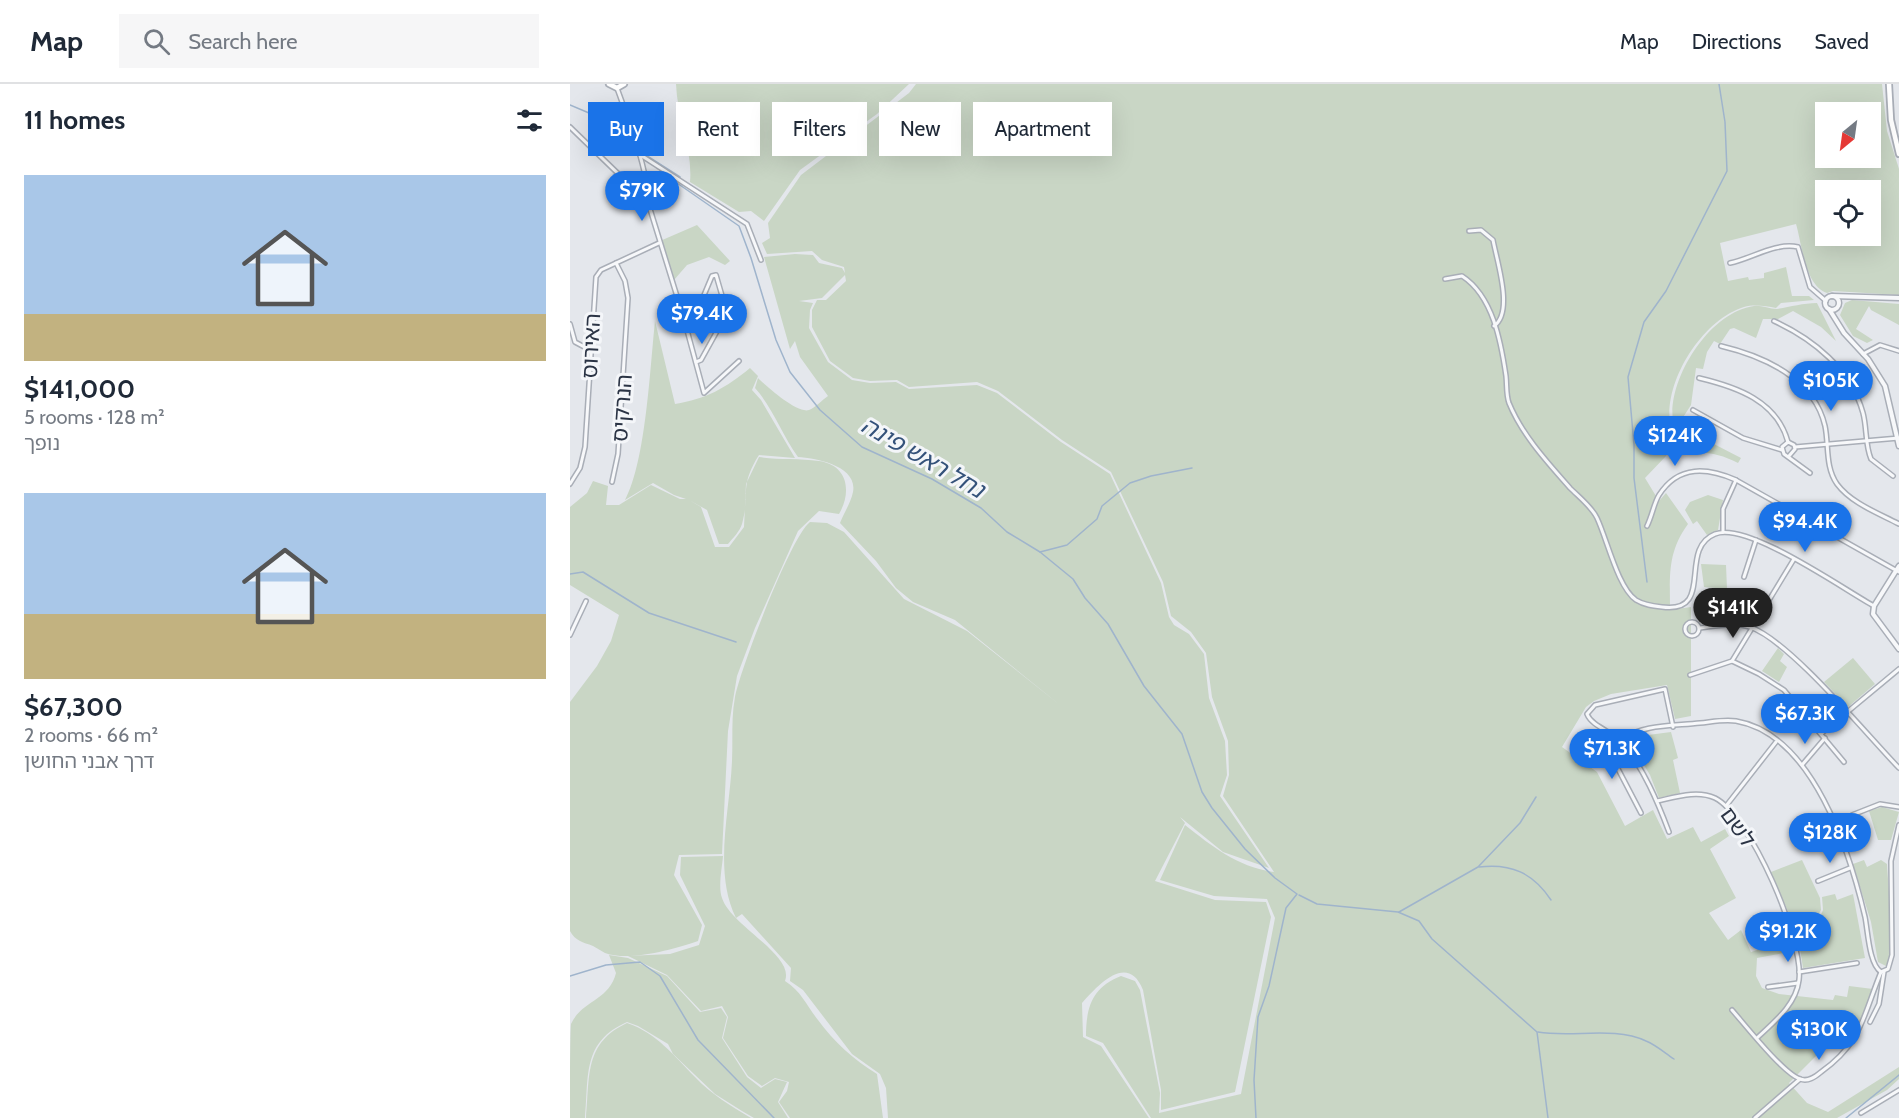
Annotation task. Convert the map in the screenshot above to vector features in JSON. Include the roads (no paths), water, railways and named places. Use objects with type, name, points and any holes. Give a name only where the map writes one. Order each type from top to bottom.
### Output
[{"type":"main road","points":[[609,84],[617,88],[624,84]]},
{"type":"main road","points":[[1889,84],[1891,120],[1899,154]]},
{"type":"street","points":[[617,88],[622,102]]},
{"type":"street","points":[[570,127],[645,202],[688,333],[704,393],[739,361]]},
{"type":"street","points":[[640,156],[647,190],[645,202]]},
{"type":"street","points":[[641,156],[747,224],[761,260]]},
{"type":"street","points":[[643,170],[644,164],[648,162]]},
{"type":"street","points":[[1469,231],[1481,230],[1493,240],[1504,299],[1503,315],[1494,326]]},
{"type":"street","name":"האירוס","points":[[570,484],[580,468],[585,447],[596,277],[601,270],[659,243]]},
{"type":"street","points":[[1730,263],[1747,260],[1756,254],[1798,248],[1810,287],[1826,300],[1828,309],[1885,386],[1899,446]]},
{"type":"street","name":"הנרקיס","points":[[612,482],[618,454],[628,298],[625,281],[616,263]]},
{"type":"street","points":[[688,333],[712,276],[716,275],[727,313],[701,360],[696,362]]},
{"type":"street","points":[[1445,279],[1462,276],[1475,284],[1484,297],[1506,375],[1508,401],[1519,423],[1557,473],[1596,516],[1629,593],[1643,604],[1669,608],[1682,605],[1693,593],[1695,561],[1699,549],[1710,536],[1723,531],[1756,540],[1794,559],[1874,606]]},
{"type":"street","points":[[1826,300],[1832,296],[1899,298]]},
{"type":"street","points":[[1832,296],[1838,299],[1838,323]]},
{"type":"street","points":[[1828,309],[1838,306],[1844,298],[1851,296]]},
{"type":"street","points":[[1774,321],[1813,343],[1847,379],[1860,403],[1869,455],[1874,464],[1893,476]]},
{"type":"street","points":[[570,324],[575,342],[590,350]]},
{"type":"street","points":[[1863,354],[1880,345],[1899,351]]},
{"type":"street","points":[[1721,346],[1768,361],[1791,376],[1817,407],[1825,426],[1831,471],[1842,490],[1860,503],[1899,524]]},
{"type":"street","points":[[1699,378],[1727,385],[1767,407],[1782,422],[1788,442],[1795,447],[1898,438]]},
{"type":"street","points":[[1693,410],[1743,438],[1782,450],[1795,465],[1810,473]]},
{"type":"street","points":[[1782,450],[1788,442]]},
{"type":"street","points":[[1789,456],[1794,454],[1795,447]]},
{"type":"street","points":[[1647,526],[1658,496],[1679,476],[1707,469],[1736,480],[1898,569],[1874,606],[1874,618],[1892,636],[1899,649]]},
{"type":"street","points":[[1723,531],[1723,509],[1736,480]]},
{"type":"street","points":[[1744,576],[1756,540]]},
{"type":"street","points":[[1690,675],[1731,661],[1794,559]]},
{"type":"street","points":[[570,635],[586,601]]},
{"type":"street","points":[[1700,628],[1693,622],[1688,623],[1685,629],[1689,635],[1694,636],[1700,628],[1733,624],[1752,628],[1786,651],[1899,768]]},
{"type":"street","points":[[1731,661],[1759,674],[1784,690],[1844,762]]},
{"type":"street","points":[[1822,733],[1899,669]]},
{"type":"street","points":[[1670,831],[1657,801],[1621,740],[1587,717],[1589,709],[1607,701],[1665,689],[1672,727]]},
{"type":"street","points":[[1806,715],[1811,711],[1820,712],[1833,723]]},
{"type":"street","points":[[1621,740],[1633,732],[1736,721],[1753,727],[1776,742],[1802,765],[1822,795],[1837,825],[1875,963],[1883,972],[1879,1004],[1870,1022]]},
{"type":"street","points":[[1802,765],[1825,738]]},
{"type":"street","points":[[1726,806],[1776,742]]},
{"type":"street","points":[[1632,756],[1617,766],[1641,813]]},
{"type":"street","name":"לשם","points":[[1657,801],[1704,795],[1726,806],[1754,846],[1773,882],[1794,941],[1799,972],[1798,983],[1787,1009],[1757,1038]]},
{"type":"street","points":[[1852,815],[1880,804],[1899,807]]},
{"type":"street","points":[[1798,844],[1837,825]]},
{"type":"street","points":[[1755,1118],[1800,1079],[1813,1078],[1848,1051],[1857,1035],[1883,972],[1891,964],[1891,861],[1899,825]]},
{"type":"street","points":[[1818,880],[1850,868]]},
{"type":"street","points":[[1799,972],[1857,963]]},
{"type":"street","points":[[1768,987],[1798,983]]},
{"type":"street","points":[[1732,1010],[1757,1038],[1800,1079]]},
{"type":"street","points":[[1861,1113],[1899,1090]]},
{"type":"waterway","points":[[1647,582],[1634,478],[1634,445],[1628,377],[1644,322],[1666,291],[1727,171],[1725,122],[1719,84]]},
{"type":"waterway","name":"נחל ראש פינה","points":[[570,105],[588,113]]},
{"type":"waterway","name":"נחל ראש פינה","points":[[647,156],[680,177]]},
{"type":"waterway","name":"נחל ראש פינה","points":[[677,183],[739,226],[776,340],[790,372],[820,410],[862,447],[932,479],[981,508],[1007,532],[1040,552],[1073,579],[1085,598],[1108,624],[1144,686],[1182,734],[1202,792],[1212,808],[1245,849],[1275,878],[1297,894],[1286,908],[1269,986],[1258,1017],[1254,1080],[1256,1118]]},
{"type":"waterway","points":[[1040,552],[1067,545],[1097,519],[1102,506],[1130,483],[1151,476],[1192,468]]},
{"type":"waterway","points":[[570,574],[583,572],[649,613],[736,642]]},
{"type":"waterway","points":[[1399,912],[1478,867],[1520,823],[1536,797]]},
{"type":"waterway","points":[[1479,867],[1501,867],[1520,872],[1537,883],[1551,900]]},
{"type":"waterway","points":[[1299,895],[1317,904],[1398,912],[1419,921],[1432,939],[1537,1032],[1548,1118]]},
{"type":"waterway","points":[[570,976],[606,965],[640,962],[660,976],[698,1040],[774,1118]]},
{"type":"waterway","points":[[1538,1032],[1620,1034],[1646,1041],[1674,1059]]},
{"type":"waterway","points":[[1846,1118],[1899,1075]]}]
